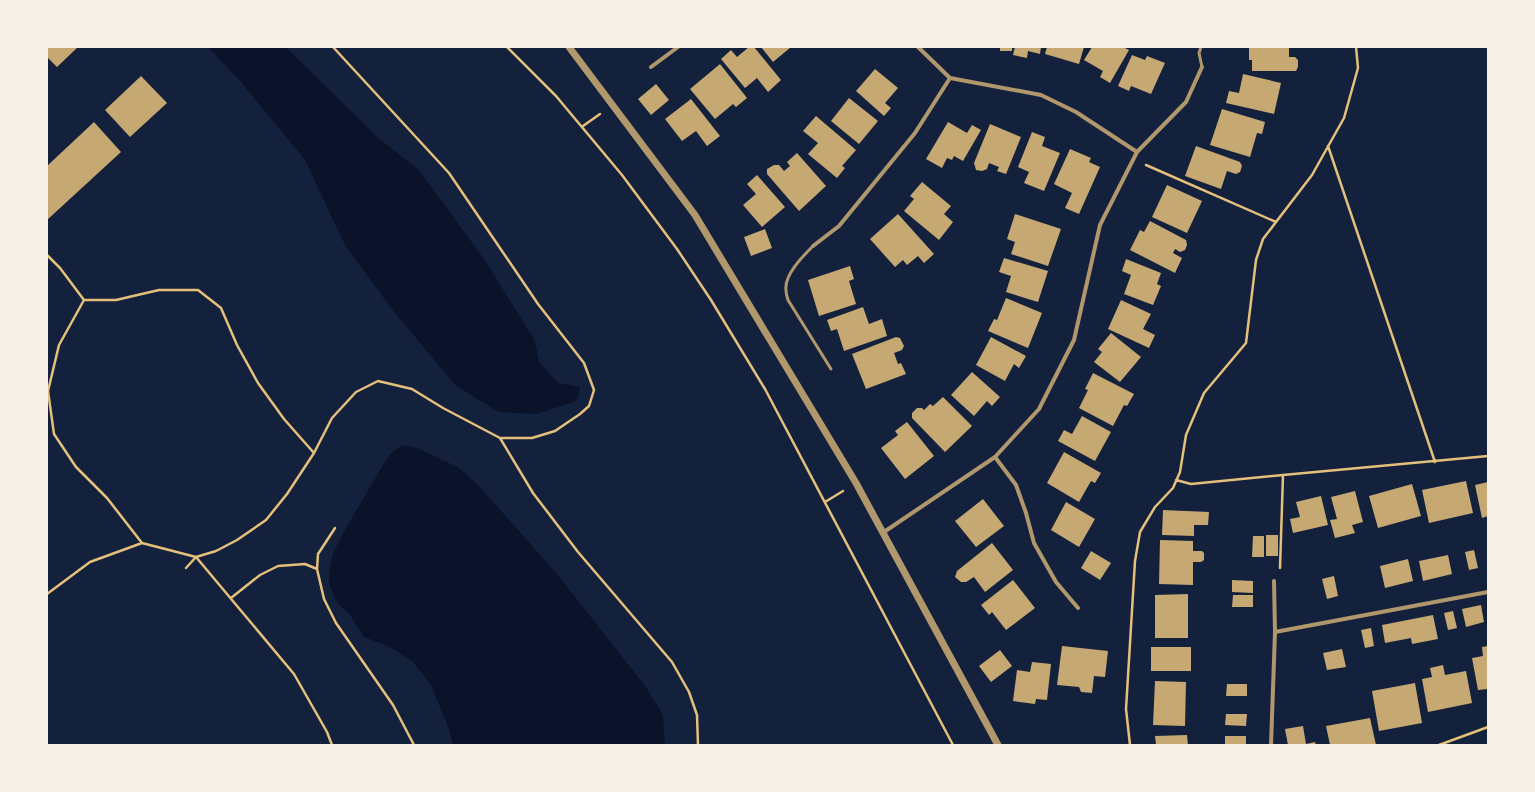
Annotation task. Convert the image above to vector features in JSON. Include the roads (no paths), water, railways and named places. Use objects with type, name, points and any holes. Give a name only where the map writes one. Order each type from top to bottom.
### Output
[{"type":"street","points":[[569,47],[695,215],[856,483],[884,532],[998,745]]},
{"type":"street","points":[[651,67],[678,47]]},
{"type":"street","points":[[918,47],[950,78],[1042,96],[1076,112],[1137,152]]},
{"type":"street","points":[[884,532],[995,457],[1039,409],[1074,340],[1100,225],[1137,152],[1186,102],[1202,67]]},
{"type":"street","points":[[812,246],[839,226],[915,133],[950,78]]},
{"type":"street","points":[[995,457],[1016,485],[1026,513],[1034,543],[1056,582],[1078,608]]},
{"type":"street","points":[[1271,745],[1275,632],[1274,581]]},
{"type":"street","points":[[1275,632],[1488,592]]},
{"type":"lane","points":[[1201,47],[1199,53],[1202,67]]},
{"type":"lane","points":[[812,246],[798,262],[787,280],[785,289],[788,300],[831,369]]},
{"type":"water","points":[[208,47],[286,47],[377,137],[419,170],[484,259],[535,341],[539,362],[558,383],[580,387],[577,401],[536,414],[499,412],[456,386],[391,308],[345,245],[305,160],[240,81]]},
{"type":"water","points":[[402,445],[418,448],[459,468],[479,486],[557,574],[646,687],[663,715],[665,745],[453,745],[449,729],[431,685],[413,662],[390,647],[364,637],[350,615],[337,603],[329,584],[330,566],[334,551],[346,528],[389,455]]}]
